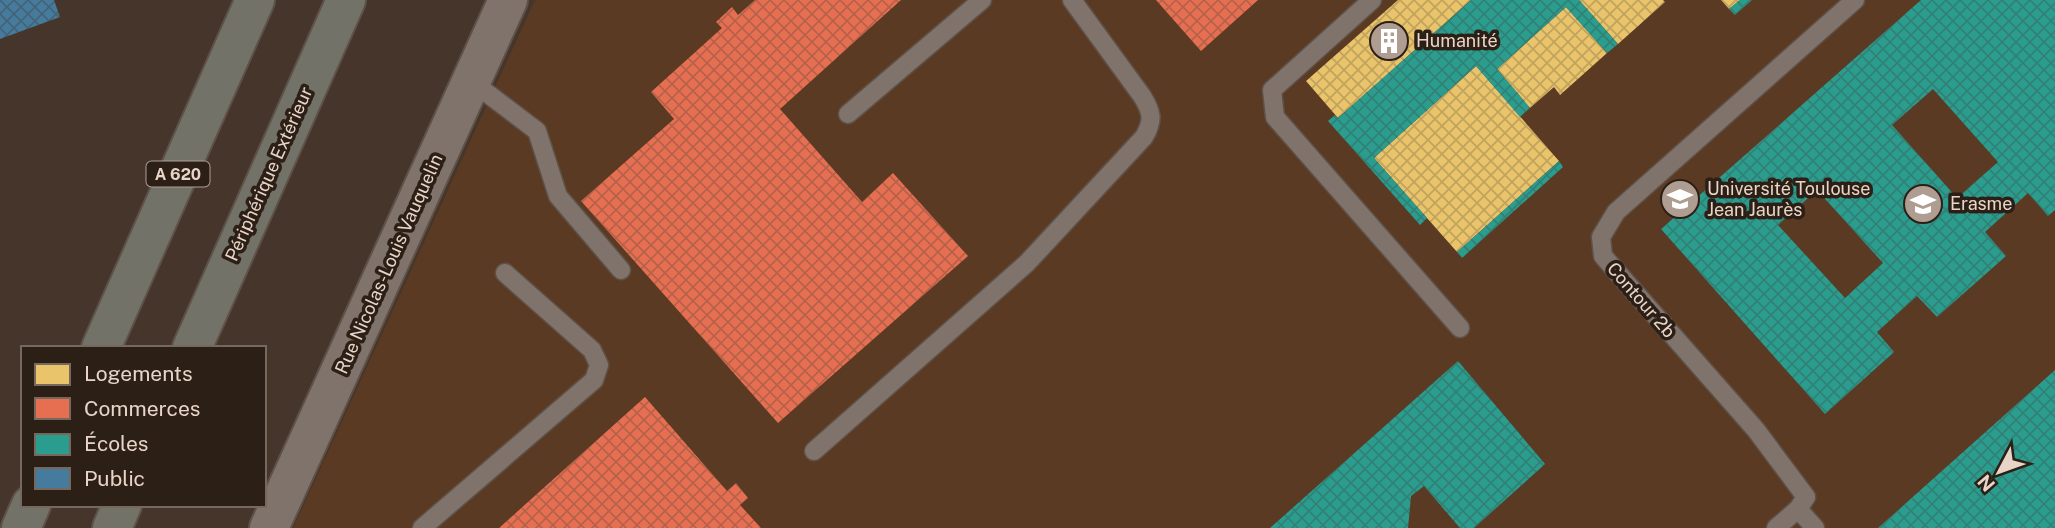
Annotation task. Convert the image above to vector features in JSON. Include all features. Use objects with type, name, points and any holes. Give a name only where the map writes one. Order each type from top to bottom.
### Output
[{"type":"highway","name":"A 620","points":[[102,346],[255,0]]},
{"type":"highway","name":"Périphérique Extérieur","points":[[193,346],[346,0]]},
{"type":"highway","points":[[271,170],[368,0]]},
{"type":"highway","points":[[21,528],[31,507]]},
{"type":"highway","points":[[112,528],[121,507]]},
{"type":"street","name":"Rue Nicolas-Louis Vauquelin","points":[[269,528],[508,0]]},
{"type":"lane","points":[[848,114],[982,0]]},
{"type":"lane","points":[[814,451],[1027,262],[1144,137],[1152,124],[1151,110],[1142,96],[1072,0]]},
{"type":"lane","points":[[1372,0],[1272,90],[1275,117],[1460,328]]},
{"type":"lane","name":"Contour 2b","points":[[1798,509],[1806,497],[1777,455],[1603,256],[1601,237],[1616,212],[1855,0]]},
{"type":"lane","points":[[471,81],[537,131],[558,196],[621,270]]},
{"type":"lane","points":[[422,528],[594,380],[599,365],[592,350],[505,273]]},
{"type":"lane","points":[[1776,528],[1798,509],[1815,528]]},
{"type":"shaded area","points":[[535,0],[2055,0],[2055,528],[293,528]]},
{"type":"building: Logements","name":"Humanité","points":[[1398,0],[1471,0],[1338,118],[1306,81]]},
{"type":"building: Logements","points":[[1579,0],[1663,0],[1665,2],[1618,44]]},
{"type":"building: Logements","points":[[1721,0],[1740,0],[1729,9]]},
{"type":"building: Logements","points":[[1566,7],[1607,53],[1560,95],[1554,87],[1530,108],[1497,69]]},
{"type":"building: Logements","points":[[1476,66],[1559,161],[1457,252],[1374,158]]},
{"type":"building: Commerces","points":[[755,0],[901,0],[780,109],[862,202],[893,173],[968,256],[778,423],[581,201],[674,119],[651,92],[722,28],[716,22],[732,7],[738,15]]},
{"type":"building: Commerces","points":[[1156,0],[1258,0],[1201,51]]},
{"type":"building: Commerces","points":[[645,397],[727,491],[736,483],[748,498],[740,505],[761,528],[499,528]]},
{"type":"building: Écoles","points":[[1471,0],[1579,0],[1618,44],[1607,53],[1566,7],[1497,69],[1530,108],[1520,117],[1476,66],[1374,158],[1427,218],[1420,225],[1328,121],[1335,115],[1338,118]]},
{"type":"building: Écoles","points":[[1740,0],[1752,0],[1735,15],[1729,9]]},
{"type":"building: Écoles","name":"Erasme","points":[[1921,0],[2055,0],[2055,210],[2048,216],[2028,193],[1985,232],[2006,256],[1937,317],[1917,296],[1877,332],[1894,352],[1825,414],[1661,229]],"holes":[[[1933,89],[1998,162],[1957,198],[1892,125]],[[1817,190],[1883,263],[1845,298],[1778,225]]]},
{"type":"building: Écoles","points":[[1559,161],[1563,167],[1462,258],[1457,252]]},
{"type":"building: Écoles","points":[[1458,361],[1545,464],[1474,528],[1460,528],[1424,486],[1411,496],[1408,528],[1270,528]]},
{"type":"building: Écoles","points":[[2055,370],[2055,528],[1878,528]]},
{"type":"building: Public","points":[[0,0],[54,0],[60,17],[0,39]]},
{"type":"place","name":"Humanité","points":[[1389,41]]},
{"type":"place","name":"Université Toulouse Jean Jaurès","points":[[1680,199]]},
{"type":"place","name":"Erasme","points":[[1923,204]]}]
